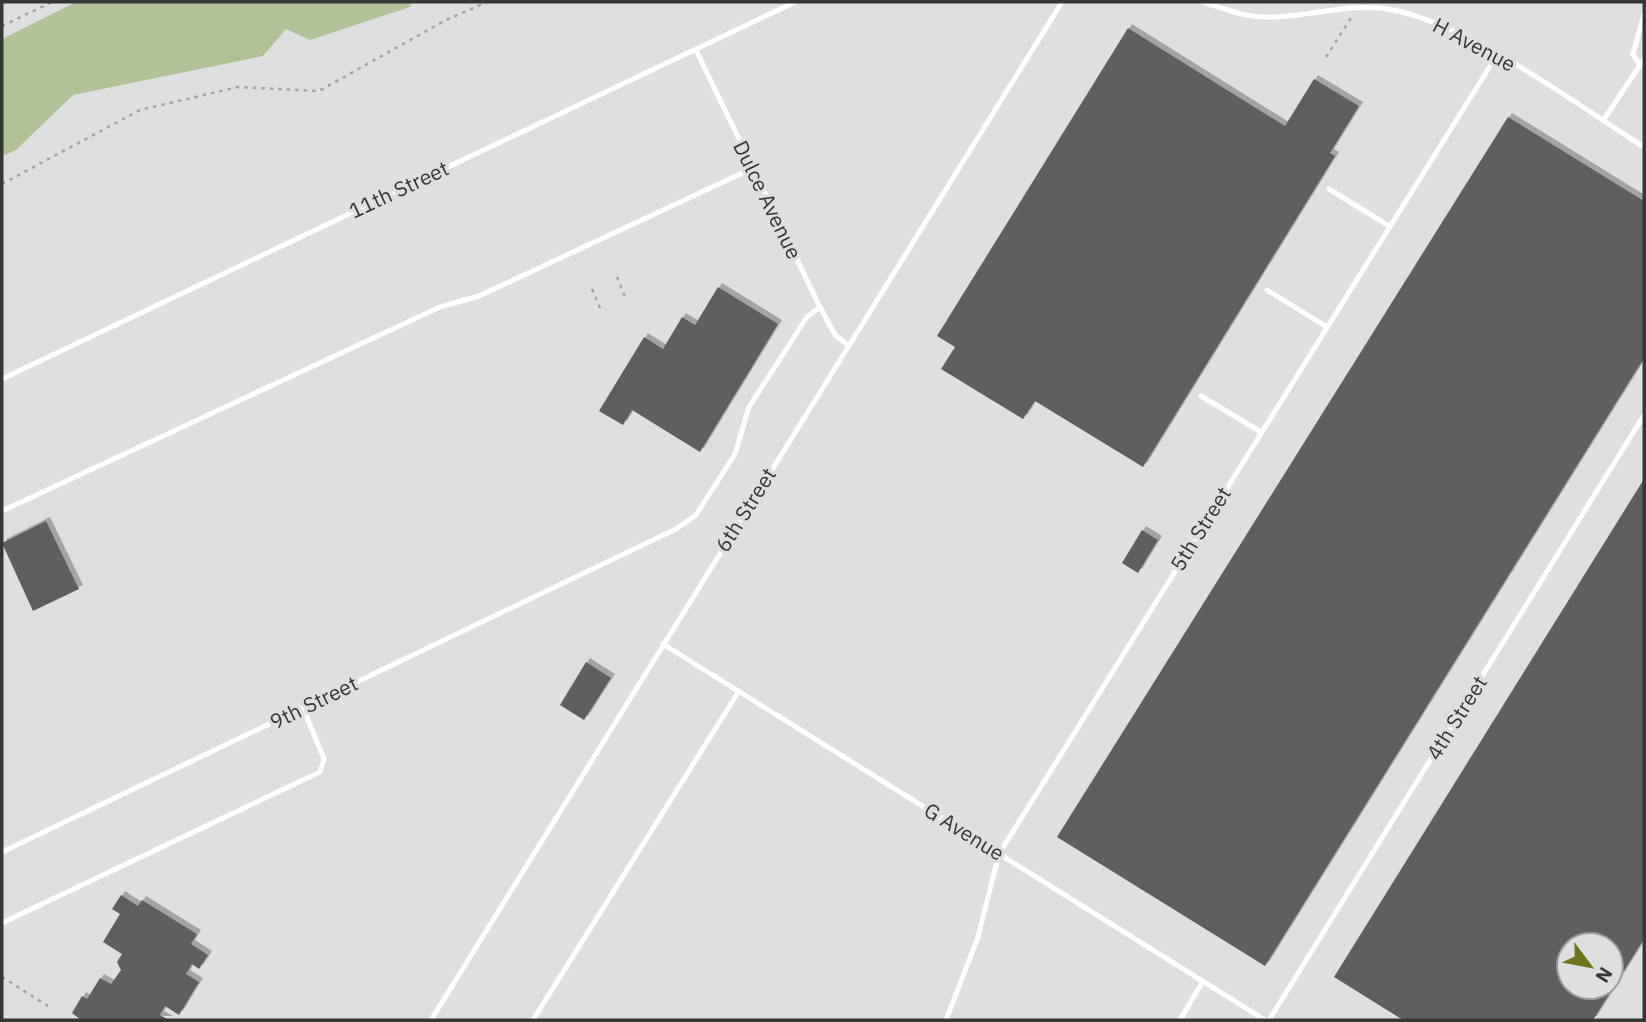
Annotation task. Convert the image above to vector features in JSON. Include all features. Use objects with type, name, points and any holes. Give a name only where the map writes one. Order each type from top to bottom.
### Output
[{"type":"lane","name":"11th Street","points":[[2,379],[795,2]]},
{"type":"lane","name":"6th Street","points":[[431,1020],[1062,2]]},
{"type":"lane","name":"H Avenue","points":[[1203,2],[1261,17],[1358,7],[1384,9],[1419,17],[1497,55],[1644,147]]},
{"type":"lane","points":[[1639,64],[1633,54],[1644,14]]},
{"type":"lane","name":"Dulce Avenue","points":[[696,50],[751,169],[820,307],[835,335],[848,345]]},
{"type":"lane","name":"5th Street","points":[[946,1020],[978,937],[999,854],[1497,55]]},
{"type":"lane","points":[[1603,121],[1644,59]]},
{"type":"lane","points":[[2,511],[440,307],[480,296],[751,169]]},
{"type":"lane","points":[[1329,189],[1389,226]]},
{"type":"lane","points":[[1267,290],[1327,327]]},
{"type":"lane","name":"9th Street","points":[[2,852],[626,554],[696,515],[734,454],[749,407],[807,317],[820,307]]},
{"type":"lane","points":[[1201,396],[1261,432]]},
{"type":"lane","name":"4th Street","points":[[1267,1020],[1644,415]]},
{"type":"lane","name":"G Avenue","points":[[663,644],[1267,1020]]},
{"type":"lane","points":[[533,1020],[739,691]]},
{"type":"lane","points":[[2,923],[320,772],[324,759],[303,708]]},
{"type":"lane","points":[[1180,1020],[1203,981]]},
{"type":"path","points":[[2,26],[52,2]]},
{"type":"path","points":[[2,184],[140,110],[238,88],[319,91],[446,20],[487,2]]},
{"type":"path","points":[[1326,57],[1358,7]]},
{"type":"path","points":[[617,277],[625,296]]},
{"type":"path","points":[[592,289],[600,308]]},
{"type":"path","points":[[2,977],[51,1008]]},
{"type":"green space","points":[[76,2],[411,2],[410,7],[310,40],[286,29],[263,56],[73,95],[16,150],[2,156],[2,39]]},
{"type":"building","points":[[1128,28],[1285,126],[1314,79],[1359,106],[1330,153],[1335,156],[1143,467],[1035,401],[1023,419],[941,369],[955,347],[937,336]]},
{"type":"building","points":[[1508,117],[1644,201],[1644,358],[1265,966],[1057,837]]},
{"type":"building","points":[[718,287],[778,324],[700,452],[632,410],[623,425],[599,411],[644,337],[663,349],[682,317],[695,325]]},
{"type":"building","points":[[1644,479],[1644,939],[1625,969],[1625,931],[1555,931],[1555,1001],[1605,1001],[1593,1020],[1403,1020],[1334,977]]},
{"type":"building","points":[[46,521],[79,589],[33,611],[2,543]]},
{"type":"building","points":[[1142,530],[1158,540],[1138,573],[1122,563]]},
{"type":"building","points":[[586,662],[611,678],[584,720],[560,705]]},
{"type":"building","points":[[121,895],[138,906],[142,900],[197,934],[191,944],[208,955],[199,969],[192,964],[186,974],[199,982],[179,1015],[165,1006],[160,1015],[169,1020],[81,1020],[72,1013],[82,996],[87,999],[100,978],[111,984],[121,970],[117,962],[122,954],[103,942],[120,914],[112,909]]}]
